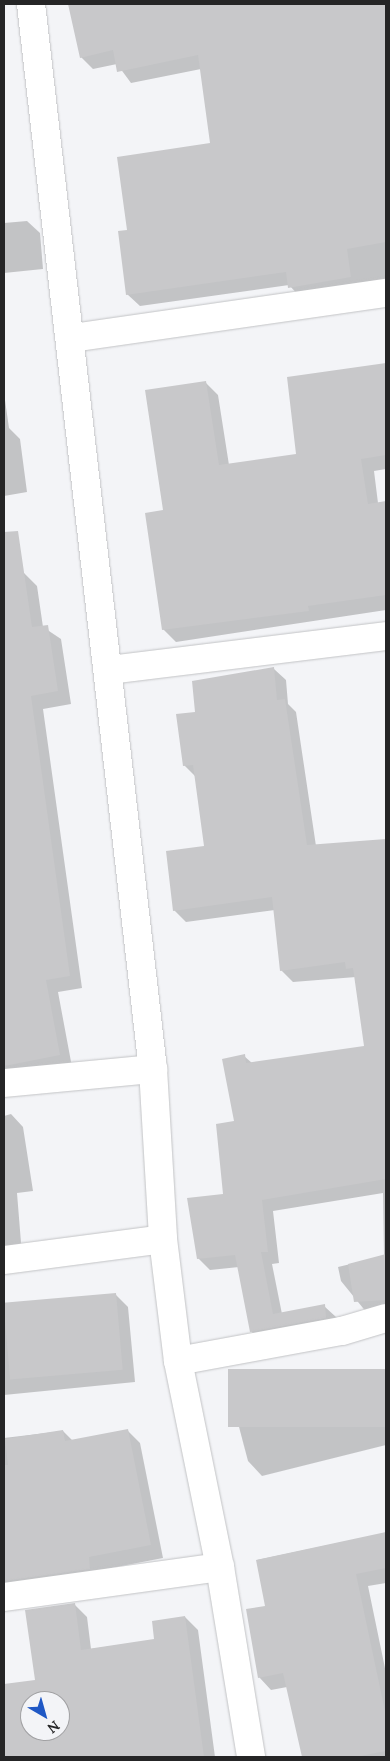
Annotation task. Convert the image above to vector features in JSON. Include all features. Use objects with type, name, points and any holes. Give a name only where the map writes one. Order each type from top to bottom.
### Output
[{"type":"street","points":[[32,4],[72,338],[154,1068],[163,1239],[178,1361],[220,1567],[251,1757]]},
{"type":"street","points":[[72,338],[386,293]]},
{"type":"street","points":[[110,670],[386,636]]},
{"type":"street","points":[[4,1083],[154,1068]]},
{"type":"street","points":[[4,1260],[163,1239]]},
{"type":"street","points":[[178,1361],[342,1331],[386,1318]]},
{"type":"street","points":[[4,1597],[220,1567]]},
{"type":"building","points":[[68,4],[386,4],[386,242],[347,249],[351,277],[288,288],[286,272],[126,295],[118,231],[127,230],[117,157],[210,143],[198,55],[117,72],[113,50],[80,58]]},
{"type":"building","points":[[386,363],[386,455],[361,459],[368,504],[386,501],[386,595],[308,606],[309,611],[162,630],[145,513],[163,510],[145,390],[206,381],[219,465],[296,454],[287,377]]},
{"type":"building","points":[[18,531],[32,627],[48,625],[58,691],[31,696],[70,976],[46,980],[60,1055],[4,1066],[4,532]]},
{"type":"building","points":[[274,667],[277,700],[285,699],[307,845],[386,839],[386,1179],[262,1200],[268,1252],[261,1252],[273,1314],[325,1304],[326,1318],[250,1332],[235,1255],[197,1259],[187,1198],[223,1194],[216,1124],[234,1121],[222,1059],[245,1054],[246,1063],[364,1046],[353,968],[346,969],[345,962],[280,971],[272,897],[173,911],[166,851],[204,846],[193,765],[183,766],[176,714],[195,712],[192,681]]},
{"type":"building","points":[[386,1254],[386,1300],[354,1302],[348,1264]]},
{"type":"building","points":[[116,1293],[123,1370],[10,1380],[4,1303]]},
{"type":"building","points":[[228,1369],[386,1369],[386,1427],[228,1427]]},
{"type":"building","points":[[128,1429],[151,1545],[89,1557],[90,1569],[4,1581],[4,1465],[8,1465],[5,1439],[63,1430],[65,1441]]},
{"type":"building","points":[[386,1532],[386,1568],[356,1574],[386,1716],[386,1751],[355,1757],[302,1757],[283,1673],[258,1678],[246,1609],[265,1606],[256,1560]]},
{"type":"building","points":[[75,1603],[81,1650],[154,1639],[152,1621],[185,1616],[204,1757],[4,1757],[4,1684],[35,1680],[25,1610]]}]
